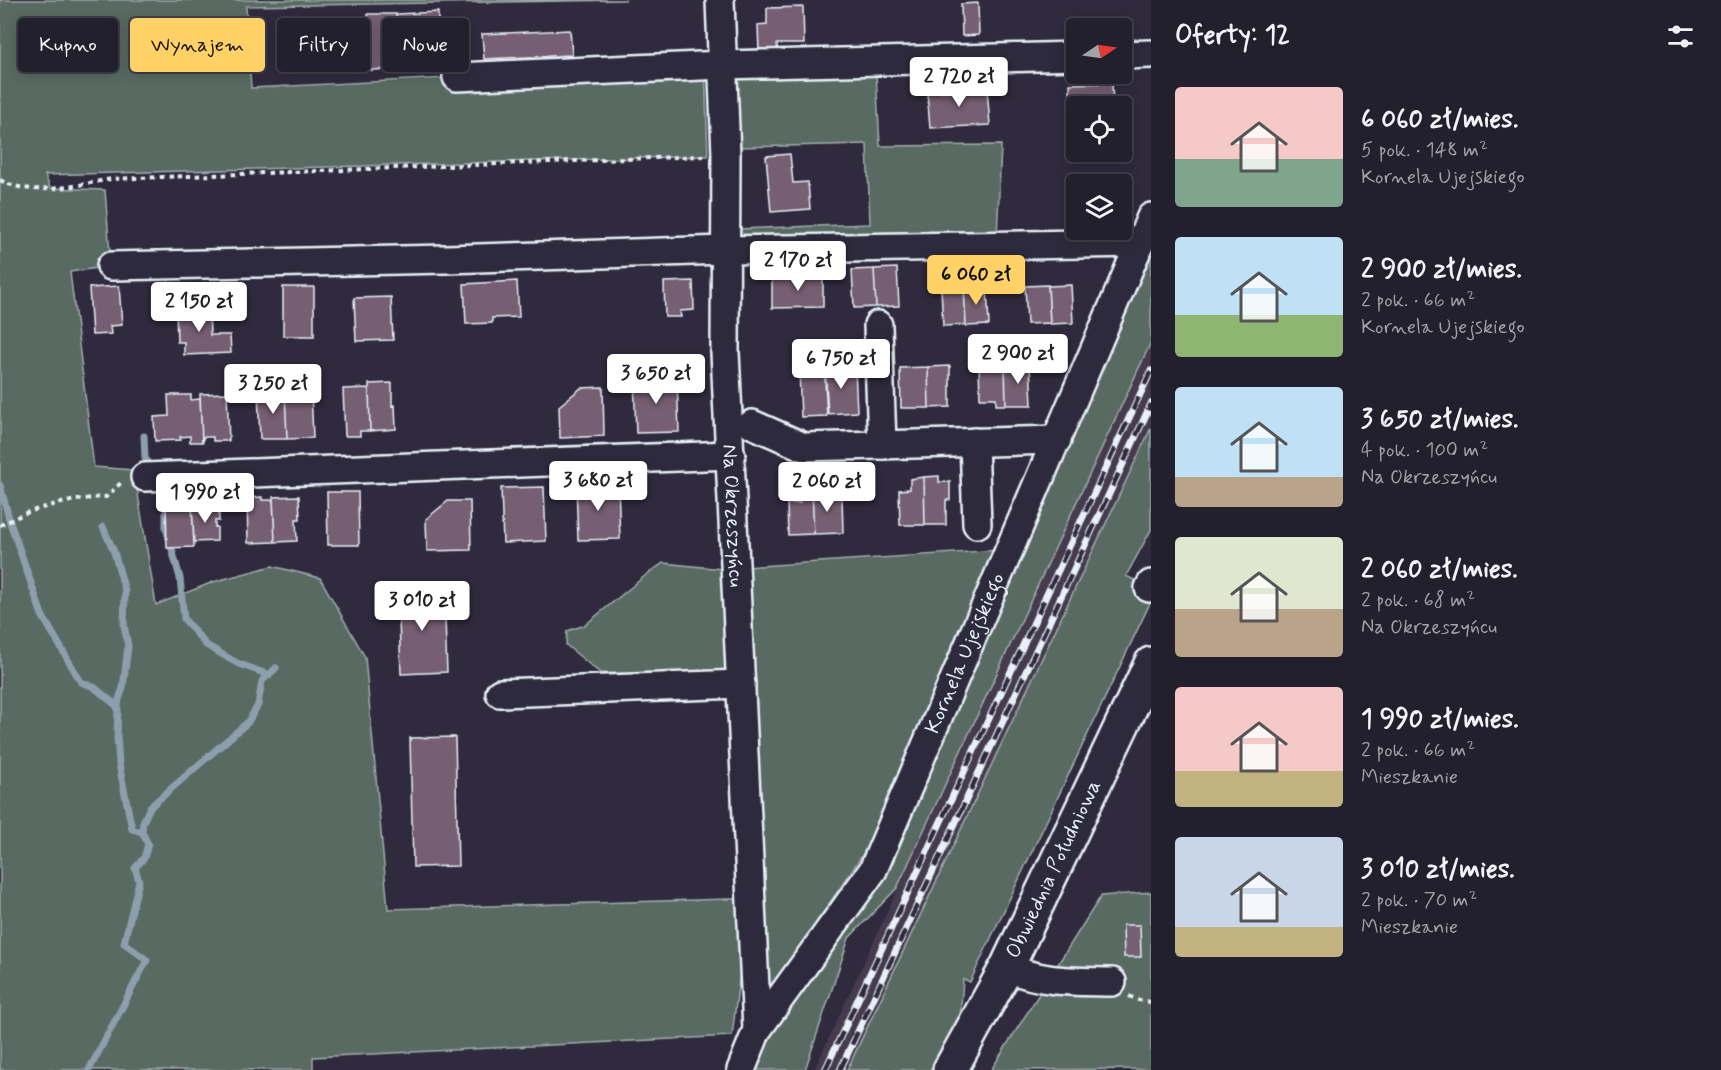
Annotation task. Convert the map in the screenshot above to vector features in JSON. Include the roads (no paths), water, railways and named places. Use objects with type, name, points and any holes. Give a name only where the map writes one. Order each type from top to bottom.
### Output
[{"type":"main road","name":"Obwiednia Południowa","points":[[950,1070],[1006,968],[1151,664]]},
{"type":"street","name":"Na Okrzeszyńcu","points":[[720,0],[726,155],[725,352],[757,1030]]},
{"type":"street","points":[[1132,55],[1151,54]]},
{"type":"street","points":[[458,77],[723,65],[1066,56]]},
{"type":"street","name":"Kornela Ujejskiego","points":[[741,1070],[757,1030],[873,870],[1151,217]]},
{"type":"street","points":[[111,266],[446,260],[725,250],[1140,243]]},
{"type":"street","points":[[878,325],[882,445]]},
{"type":"street","points":[[752,424],[804,447],[1056,440]]},
{"type":"street","points":[[974,442],[977,524]]},
{"type":"street","points":[[136,477],[731,455]]},
{"type":"street","points":[[500,693],[741,684]]},
{"type":"street","points":[[1006,968],[1046,980],[1112,982]]},
{"type":"waterway","points":[[144,436],[145,458],[152,471]]},
{"type":"waterway","points":[[158,484],[166,500],[166,528],[180,578],[184,619],[206,645],[237,663],[269,675]]},
{"type":"waterway","points":[[0,485],[10,522],[42,615],[81,682],[94,687],[118,707],[119,764],[132,829],[142,832],[148,844],[144,858],[135,868],[139,881],[124,943],[147,960],[89,1070]]},
{"type":"waterway","points":[[103,527],[114,552],[125,591],[124,625],[128,646],[123,688],[118,707]]},
{"type":"waterway","points":[[142,832],[143,822],[150,807],[248,722],[258,705],[262,681],[276,668]]},
{"type":"railway","points":[[825,1070],[1151,371]]},
{"type":"railway","points":[[840,1070],[1151,404]]}]
